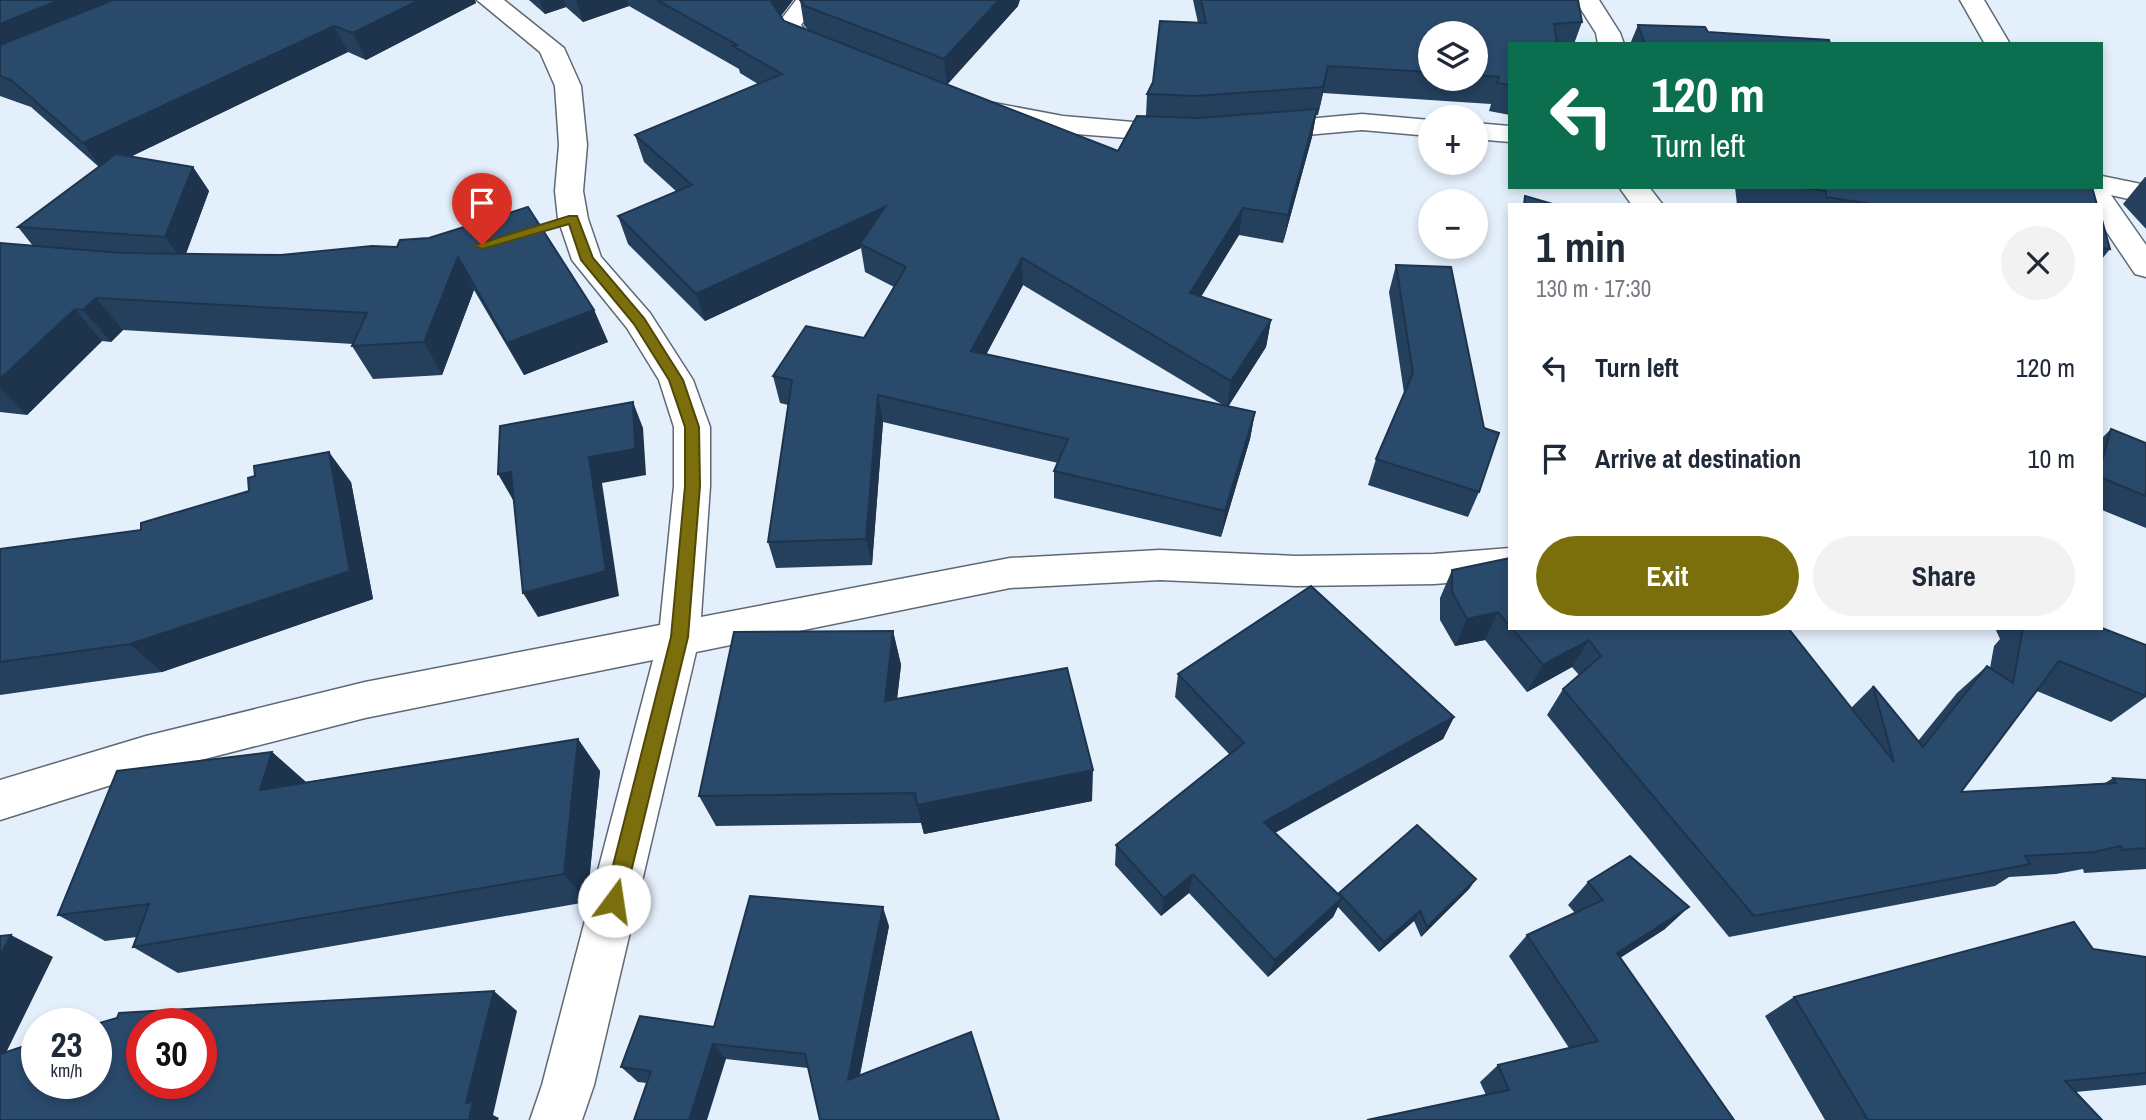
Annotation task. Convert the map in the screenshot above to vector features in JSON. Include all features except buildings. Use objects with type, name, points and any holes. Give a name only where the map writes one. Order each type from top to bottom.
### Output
[{"type":"street","points":[[489,0],[551,48],[568,86],[573,145],[569,191],[560,223],[587,260],[639,321],[676,380],[692,427],[692,486],[679,637],[571,1072],[556,1120]]},
{"type":"street","points":[[808,0],[789,25],[799,40],[852,62]]},
{"type":"street","points":[[1587,0],[1608,33],[1610,42]]},
{"type":"street","points":[[1972,0],[1997,42]]},
{"type":"street","points":[[970,105],[1028,120],[1100,130],[1208,134]]},
{"type":"street","points":[[1235,132],[1362,122],[1418,127]]},
{"type":"street","points":[[1488,132],[1508,134]]},
{"type":"street","points":[[2103,185],[2146,194]]},
{"type":"street","points":[[1635,189],[1646,203]]},
{"type":"street","points":[[2103,206],[2146,267]]},
{"type":"street","points":[[0,800],[146,755],[365,700],[1010,573],[1160,565],[1296,571],[1434,569],[1508,563]]},
{"type":"route","points":[[482,245],[573,219],[587,260],[639,321],[676,380],[692,427],[692,486],[679,637],[614,901]]}]
